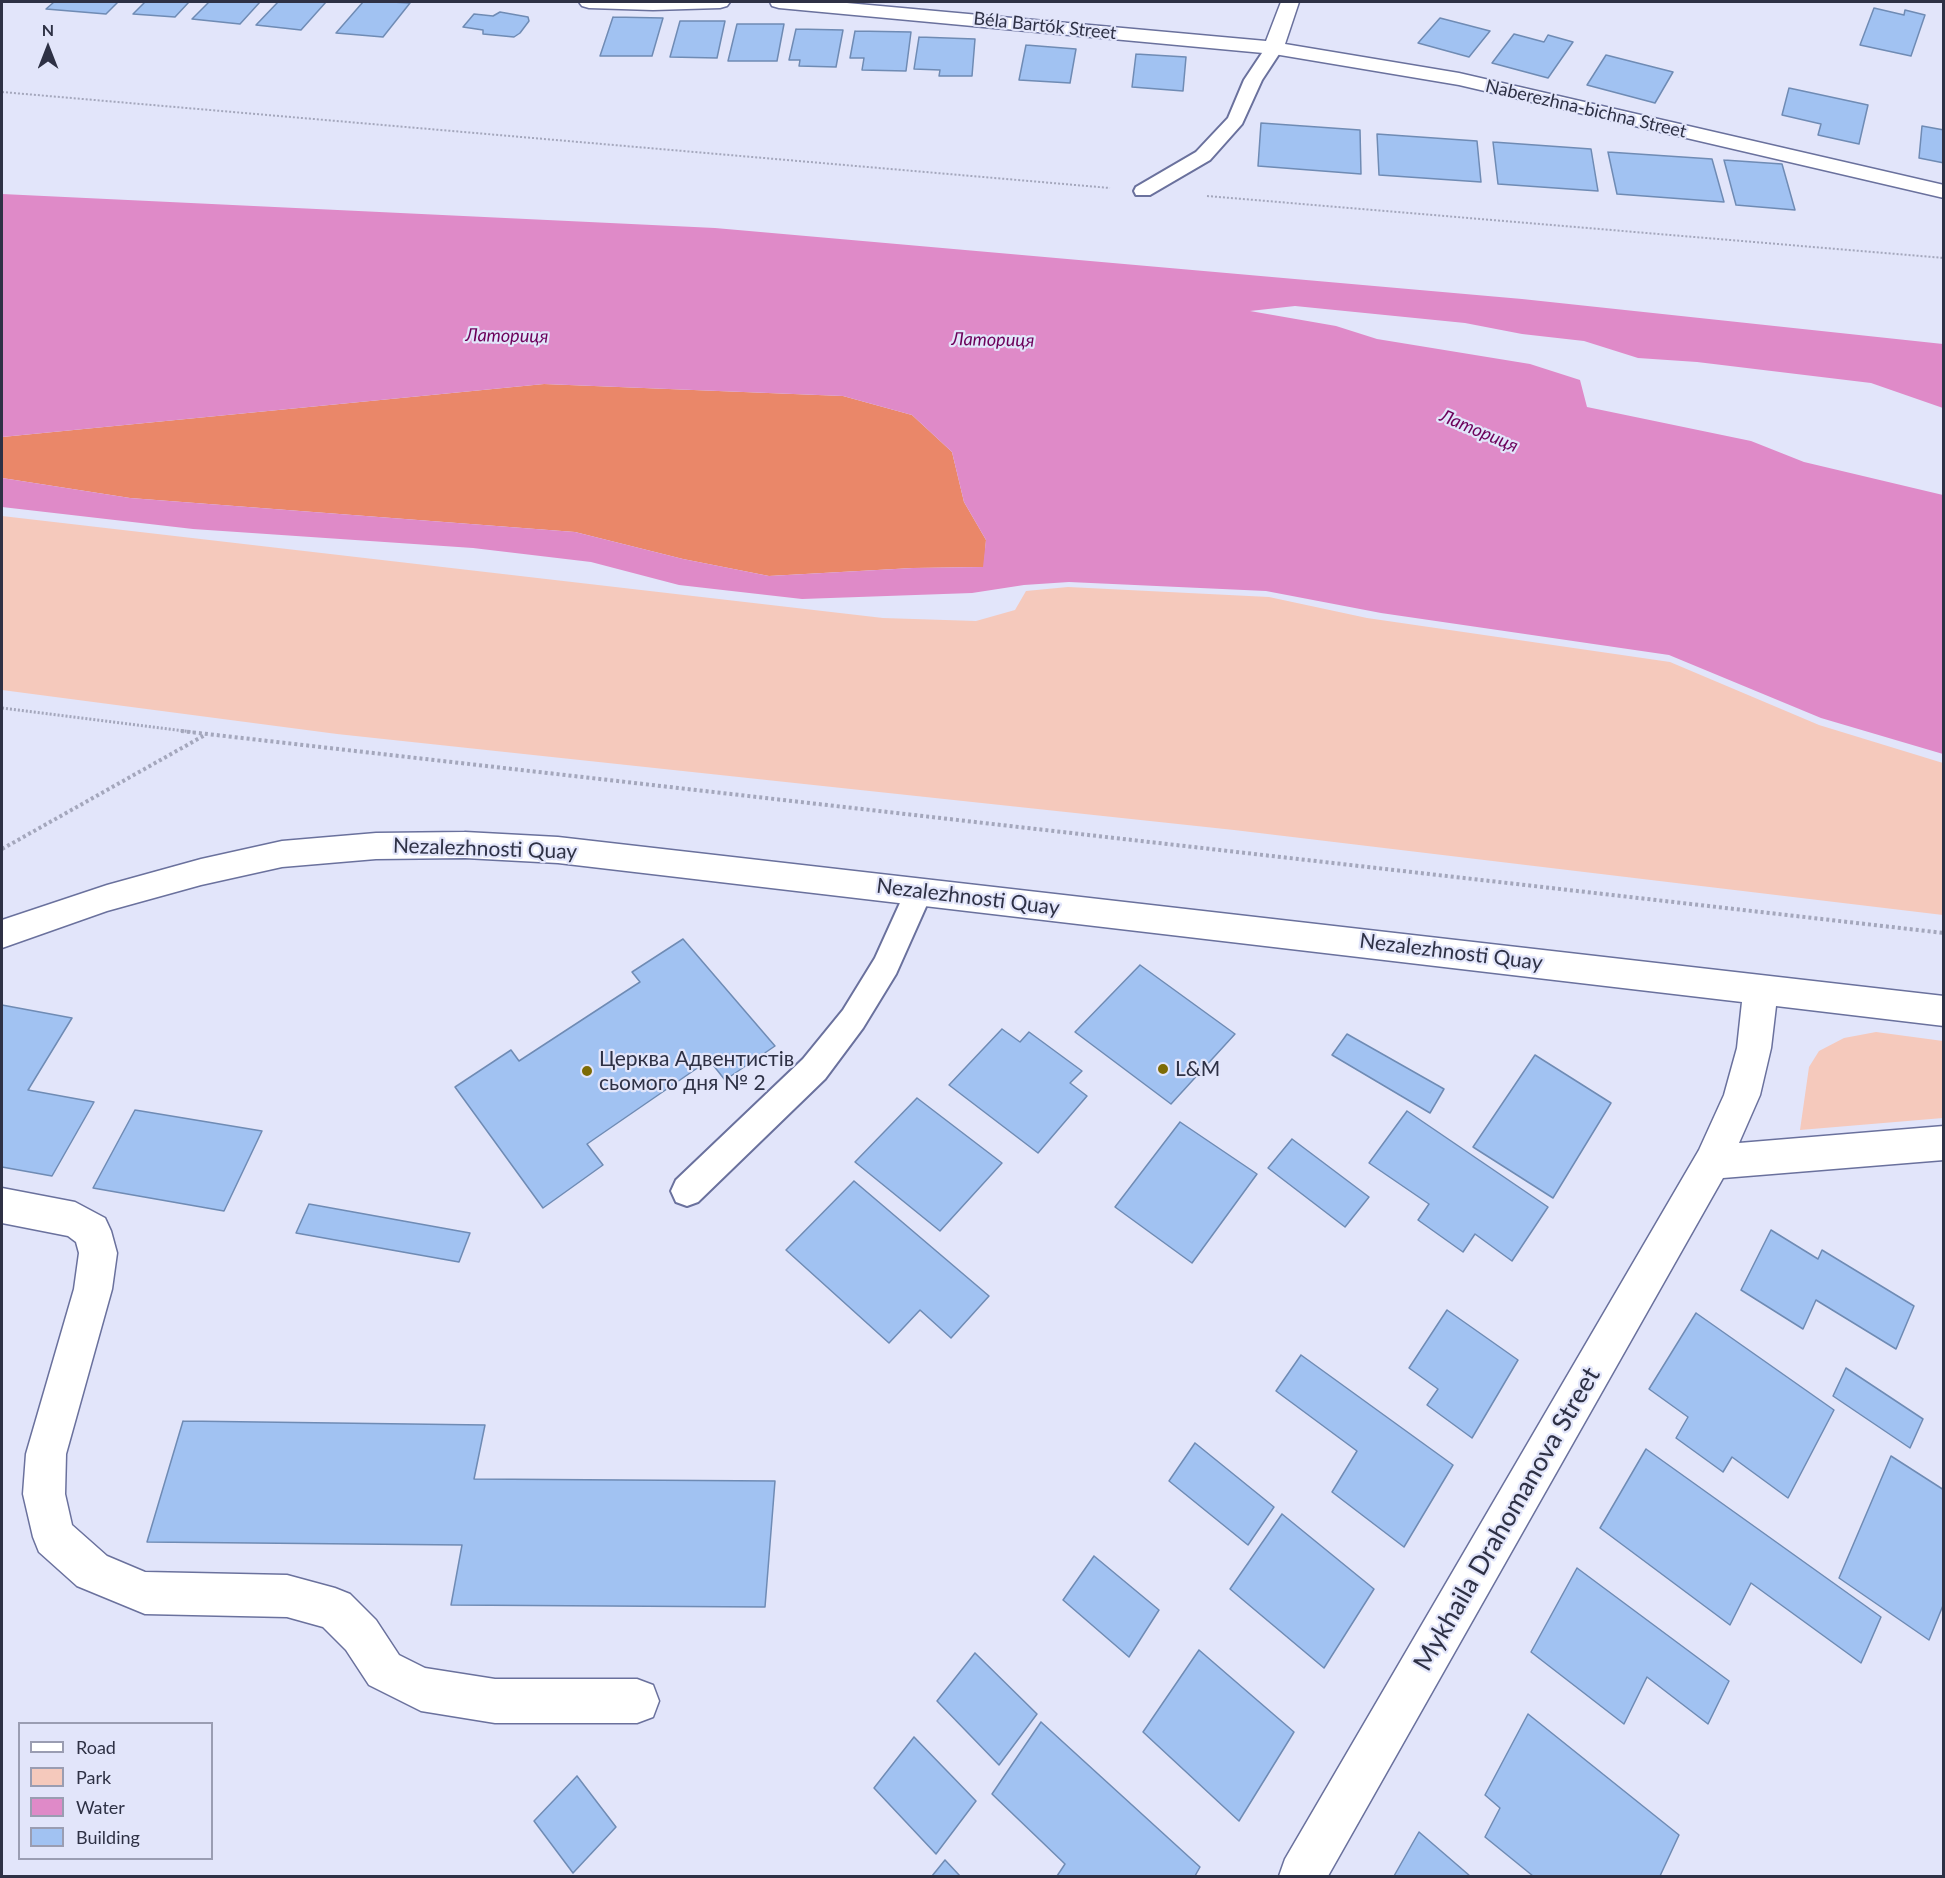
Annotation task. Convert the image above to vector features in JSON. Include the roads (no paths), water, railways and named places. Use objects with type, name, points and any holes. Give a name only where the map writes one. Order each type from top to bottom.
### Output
[{"type":"street","points":[[589,2],[653,4],[720,2]]},
{"type":"street","name":"Béla Bartók Street","points":[[779,2],[1274,48]]},
{"type":"street","points":[[1274,48],[1290,2]]},
{"type":"street","name":"Naberezhna-bichna Street","points":[[1274,48],[1459,80],[1944,192]]},
{"type":"street","name":"Nezalezhnosti Quay","points":[[2,934],[107,898],[201,872],[282,854],[376,846],[465,845],[558,850],[1944,1011]]},
{"type":"street","name":"Mykhaila Drahomanova Street","points":[[1302,1876],[1712,1162],[1742,1095],[1754,1048],[1761,988]]},
{"type":"street","points":[[1712,1162],[1944,1143]]},
{"type":"street","points":[[2,1206],[75,1220],[92,1231],[98,1253],[93,1289],[46,1455],[44,1494],[54,1537],[92,1571],[145,1593],[287,1596],[335,1609],[361,1635],[384,1670],[421,1689],[495,1701],[637,1701]]},
{"type":"lane","points":[[1143,191],[1203,156],[1236,120],[1253,80],[1274,48]]},
{"type":"lane","points":[[687,1191],[814,1069],[846,1028],[886,965],[919,891]]},
{"type":"water","name":"Латориця","points":[[2,194],[715,228],[1522,299],[1943,344],[1943,408],[1871,383],[1697,362],[1638,358],[1584,341],[1522,334],[1465,323],[1295,306],[1250,311],[1336,326],[1377,339],[1530,364],[1580,380],[1587,407],[1751,441],[1804,462],[1943,495],[1943,754],[1821,718],[1669,655],[1381,613],[1266,591],[1069,582],[1024,585],[972,593],[802,599],[679,585],[591,562],[473,548],[193,529],[2,507],[2,478],[130,498],[575,532],[683,559],[769,576],[913,568],[983,567],[986,540],[964,502],[952,452],[912,415],[843,396],[544,384],[2,437]]},
{"type":"place","name":"L&M","points":[[1163,1069]]},
{"type":"place","name":"Церква Адвентистів сьомого дня № 2","points":[[587,1071]]}]
